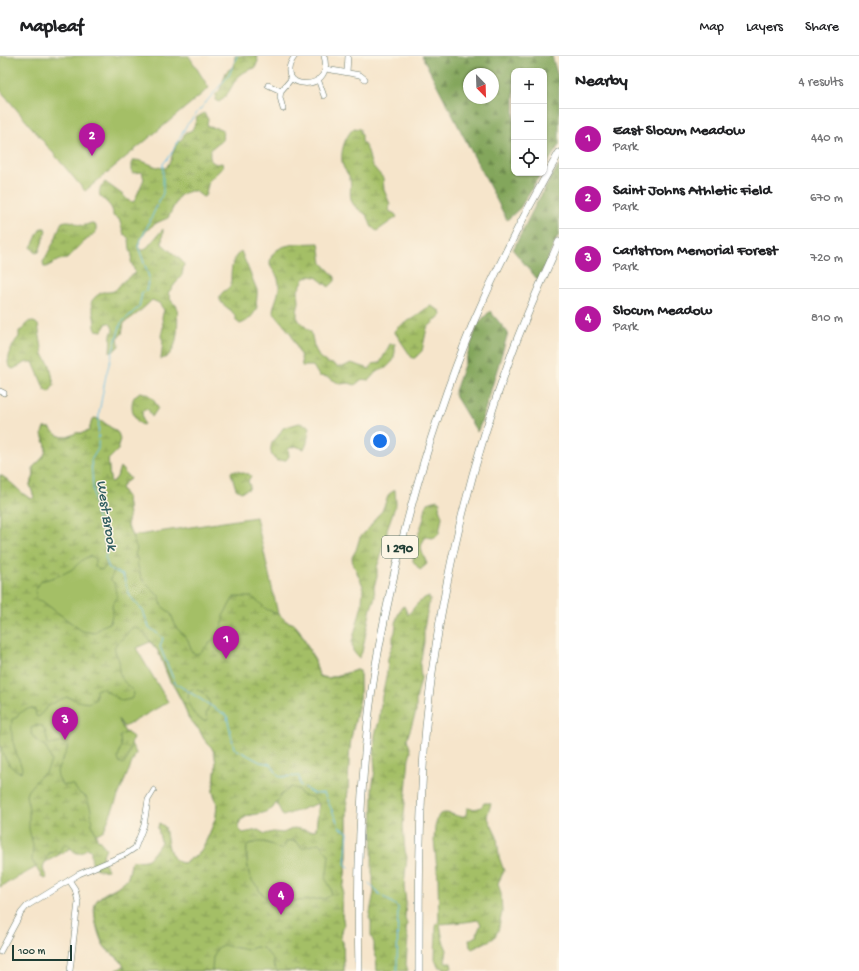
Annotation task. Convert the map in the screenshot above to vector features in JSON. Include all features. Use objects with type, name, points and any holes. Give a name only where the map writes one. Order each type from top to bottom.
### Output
[{"type":"highway","name":"I 290","points":[[359,971],[359,853],[361,804],[368,720],[381,632],[406,522],[420,472],[452,376],[474,321],[521,221],[559,153]]},
{"type":"highway","points":[[419,971],[420,837],[424,756],[432,675],[445,596],[462,517],[490,418],[516,342],[559,242]]},
{"type":"street","points":[[295,56],[288,70],[292,78],[303,84],[318,79],[324,74],[326,69],[324,56]]},
{"type":"street","points":[[347,72],[348,56]]},
{"type":"street","points":[[326,69],[360,75],[365,79]]},
{"type":"street","points":[[283,108],[280,97],[281,91],[285,84],[292,78]]},
{"type":"street","points":[[318,79],[324,96]]},
{"type":"street","points":[[268,85],[281,91]]},
{"type":"street","points":[[0,952],[24,909],[31,903],[84,871],[126,854],[135,848],[144,825],[148,800],[154,790]]},
{"type":"street","points":[[70,880],[75,889],[78,902],[70,971]]},
{"type":"green space","points":[[0,56],[189,56],[209,88],[85,191],[1,91]]},
{"type":"green space","points":[[235,56],[257,56],[258,61],[255,68],[247,71],[237,79],[228,93],[219,102],[215,100],[216,94],[220,90],[226,72],[234,66]]},
{"type":"green space","points":[[422,56],[552,56],[559,81],[559,145],[547,164],[547,68],[511,68],[511,176],[539,176],[520,208],[507,220]]},
{"type":"green space","points":[[204,113],[208,119],[208,127],[223,130],[222,141],[210,151],[210,157],[211,161],[216,164],[222,163],[223,167],[209,181],[205,196],[203,197],[195,191],[189,191],[179,196],[168,218],[146,231],[138,246],[140,250],[145,250],[163,229],[162,244],[184,264],[182,275],[168,293],[172,302],[177,306],[178,320],[175,345],[172,352],[161,359],[163,341],[161,336],[163,328],[162,317],[164,310],[159,303],[152,300],[124,323],[122,334],[118,337],[119,346],[113,352],[110,352],[111,335],[113,329],[110,323],[107,323],[102,331],[96,330],[91,303],[102,292],[112,292],[117,289],[135,272],[131,261],[132,255],[129,239],[124,234],[119,219],[113,216],[111,207],[100,196],[100,189],[105,182],[129,201],[134,202],[144,179],[142,172],[132,173],[132,164],[134,160],[143,161],[158,167],[166,168],[171,160],[177,143],[182,139],[185,133],[192,130],[197,119],[196,118]]},
{"type":"green space","points":[[354,128],[360,129],[362,141],[368,151],[371,164],[383,178],[384,190],[390,204],[389,211],[397,217],[377,231],[371,226],[367,216],[353,204],[349,175],[343,166],[342,150],[348,135]]},
{"type":"green space","points":[[559,165],[559,234],[538,280],[513,250],[536,204]]},
{"type":"green space","points":[[66,221],[83,226],[91,223],[96,226],[96,232],[78,247],[67,259],[59,260],[44,267],[43,262],[55,240],[60,226],[62,222]]},
{"type":"green space","points":[[41,228],[45,228],[46,231],[39,252],[36,253],[31,247]]},
{"type":"green space","points":[[319,243],[322,263],[335,277],[335,281],[329,287],[316,277],[309,276],[304,279],[298,290],[299,302],[297,317],[300,322],[311,332],[314,346],[319,357],[327,363],[338,367],[343,367],[351,363],[370,369],[372,364],[380,363],[390,344],[395,344],[393,361],[386,368],[376,372],[369,380],[361,380],[355,385],[349,383],[340,384],[328,377],[319,376],[313,366],[302,366],[301,357],[291,334],[273,312],[279,283],[277,275],[270,265],[271,257],[275,252],[288,245]]},
{"type":"green space","points":[[241,251],[257,290],[257,307],[248,320],[240,324],[237,322],[233,313],[223,304],[220,296],[231,286],[233,262],[237,254]]},
{"type":"green space","points":[[431,306],[440,311],[441,315],[427,328],[422,351],[415,358],[412,358],[394,331],[399,326]]},
{"type":"green space","points":[[490,311],[508,333],[477,432],[454,394],[478,324]]},
{"type":"green space","points":[[30,321],[38,325],[43,354],[50,365],[54,385],[49,392],[45,390],[33,362],[27,362],[13,369],[8,363],[11,349],[19,337],[19,331],[23,329]]},
{"type":"green space","points":[[141,392],[150,396],[158,408],[152,417],[148,409],[142,411],[143,425],[134,416],[132,407],[134,398]]},
{"type":"green space","points":[[95,418],[102,421],[118,433],[120,439],[118,450],[108,460],[110,478],[111,482],[114,481],[120,467],[130,479],[123,484],[121,488],[127,498],[129,517],[127,524],[132,536],[256,517],[278,614],[286,621],[294,624],[300,631],[315,661],[319,676],[328,678],[357,670],[360,671],[360,698],[351,738],[349,757],[347,856],[341,909],[344,925],[340,938],[343,942],[344,971],[115,971],[124,966],[106,949],[99,936],[95,915],[95,908],[98,899],[127,879],[132,861],[146,860],[154,852],[161,842],[158,828],[159,823],[165,827],[171,855],[179,862],[184,863],[200,853],[216,817],[217,804],[213,791],[216,766],[215,755],[200,731],[188,717],[183,703],[170,682],[158,651],[150,642],[136,648],[168,702],[124,727],[118,719],[136,753],[104,830],[0,887],[0,475],[32,499],[34,497],[30,485],[34,476],[33,467],[42,458],[46,450],[42,433],[44,428],[50,428],[57,435],[68,437],[76,433],[89,431],[92,420]],"holes":[[[276,802],[283,816],[319,803],[316,829],[302,848],[294,841],[287,841],[283,848],[260,841],[247,845],[247,861],[250,876],[263,895],[191,923],[243,833],[239,829],[240,821],[252,814],[267,811]]]},
{"type":"green space","points":[[95,418],[102,421],[118,433],[120,439],[118,450],[108,460],[110,478],[111,482],[114,481],[120,467],[130,479],[123,484],[121,488],[127,498],[129,517],[127,524],[137,549],[135,554],[138,560],[137,563],[141,577],[159,596],[162,606],[171,614],[176,627],[188,640],[192,652],[196,654],[200,653],[219,633],[223,624],[223,616],[234,597],[252,597],[266,609],[280,615],[286,621],[294,624],[315,661],[319,676],[323,678],[333,678],[357,670],[360,671],[360,698],[351,738],[349,757],[347,856],[341,909],[344,925],[340,938],[343,942],[344,971],[277,971],[273,964],[273,959],[263,948],[256,947],[247,950],[223,945],[218,947],[213,957],[212,971],[126,971],[121,961],[104,946],[96,923],[94,910],[95,903],[98,899],[116,888],[128,878],[132,861],[146,860],[154,852],[161,842],[158,828],[159,823],[165,827],[171,855],[179,862],[184,863],[200,853],[216,817],[217,804],[213,791],[216,766],[215,755],[200,731],[188,717],[183,703],[158,651],[141,630],[134,627],[132,628],[115,646],[121,677],[134,694],[131,699],[122,701],[101,688],[96,690],[96,699],[93,701],[86,703],[67,697],[51,704],[39,717],[36,716],[35,710],[31,708],[24,710],[16,718],[12,719],[12,733],[22,768],[21,772],[17,771],[10,765],[3,753],[0,744],[0,475],[32,499],[34,497],[30,485],[34,476],[33,467],[42,458],[46,450],[42,433],[44,428],[50,428],[57,435],[68,437],[76,433],[89,431],[92,420]],"holes":[[[92,556],[95,560],[95,566],[98,569],[102,570],[107,566],[113,568],[113,574],[110,579],[114,583],[117,598],[112,605],[113,611],[110,623],[100,627],[94,633],[82,631],[42,601],[38,600],[35,591],[41,581],[68,572]],[[193,689],[199,691],[207,698],[210,704],[206,713],[207,720],[204,721],[200,719],[191,709],[188,695],[189,691]],[[291,787],[298,789],[302,795],[312,797],[319,803],[316,830],[311,831],[294,828],[283,833],[273,832],[265,834],[258,830],[243,833],[239,829],[239,821],[249,815],[263,813],[273,808],[281,795]],[[293,840],[302,848],[319,843],[329,855],[325,878],[331,888],[331,893],[327,898],[300,901],[277,900],[261,893],[252,881],[248,869],[247,845],[256,842],[264,842],[279,849],[283,849],[287,841]]]},
{"type":"green space","points":[[299,423],[310,427],[306,447],[304,449],[295,446],[288,449],[289,456],[286,460],[277,461],[271,453],[272,443],[283,428]]},
{"type":"green space","points":[[232,471],[249,474],[251,476],[248,481],[250,486],[249,489],[241,492],[236,489],[231,473]]},
{"type":"green space","points":[[395,490],[396,504],[387,529],[387,536],[377,567],[377,576],[374,587],[375,597],[371,608],[362,652],[359,658],[353,651],[352,642],[362,605],[363,586],[353,566],[352,557],[360,537],[382,511],[389,494]]},
{"type":"green space","points":[[437,500],[440,502],[439,508],[442,517],[439,533],[433,538],[426,537],[423,541],[421,547],[427,564],[420,570],[413,561],[414,547],[424,518],[426,506],[428,503]]},
{"type":"green space","points":[[426,597],[429,597],[430,599],[424,628],[424,642],[420,665],[421,679],[416,700],[416,712],[407,739],[411,751],[409,758],[403,826],[405,851],[407,857],[404,886],[406,902],[405,919],[407,924],[406,932],[408,938],[406,964],[408,971],[377,971],[374,943],[371,936],[371,921],[369,918],[374,892],[372,872],[372,789],[375,770],[375,735],[379,721],[388,658],[393,644],[397,617],[402,607],[404,606],[408,615],[417,604]]},
{"type":"green space","points":[[36,725],[42,726],[45,730],[48,744],[68,742],[67,750],[57,771],[58,777],[62,785],[73,785],[79,793],[86,797],[91,810],[92,824],[97,838],[106,848],[102,857],[108,870],[99,870],[94,866],[91,859],[91,850],[87,848],[82,852],[77,853],[69,845],[64,846],[59,852],[49,853],[43,867],[47,878],[44,879],[42,877],[32,861],[33,845],[29,829],[29,809],[26,795],[28,790],[40,776],[46,772],[51,761],[45,746],[37,741],[32,735],[31,728]]},
{"type":"green space","points":[[126,732],[133,737],[127,760],[123,764],[119,762],[118,758],[121,746],[120,736]]},
{"type":"green space","points":[[484,803],[491,804],[487,816],[497,837],[499,857],[504,871],[498,883],[501,894],[502,912],[498,931],[494,938],[472,949],[470,947],[469,940],[476,936],[481,924],[478,920],[440,924],[443,941],[447,950],[445,962],[451,963],[452,968],[445,969],[438,967],[435,959],[436,927],[439,923],[438,878],[434,840],[435,827],[440,814],[448,813],[463,816],[466,815],[467,808],[479,808]]},
{"type":"waterway","name":"West Brook","points":[[237,56],[229,75],[186,126],[171,154],[163,164],[163,193],[138,246],[149,277],[146,291],[142,293],[139,307],[121,323],[106,375],[99,413],[98,449],[91,460],[95,513],[101,527],[107,553],[105,557],[109,569],[123,575],[130,596],[143,611],[149,627],[163,638],[160,647],[175,683],[227,716],[234,748],[260,762],[271,764],[279,777],[299,776],[300,785],[314,794],[324,793],[340,828],[348,832],[345,864],[349,867]]},
{"type":"waterway","name":"West Brook","points":[[369,883],[379,894],[398,907],[397,971]]},
{"type":"place","name":"Saint Johns Athletic Field","points":[[92,156]]},
{"type":"place","name":"East Slocum Meadow","points":[[226,659]]},
{"type":"place","name":"Carlstrom Memorial Forest","points":[[65,740]]},
{"type":"place","name":"Slocum Meadow","points":[[281,915]]}]
